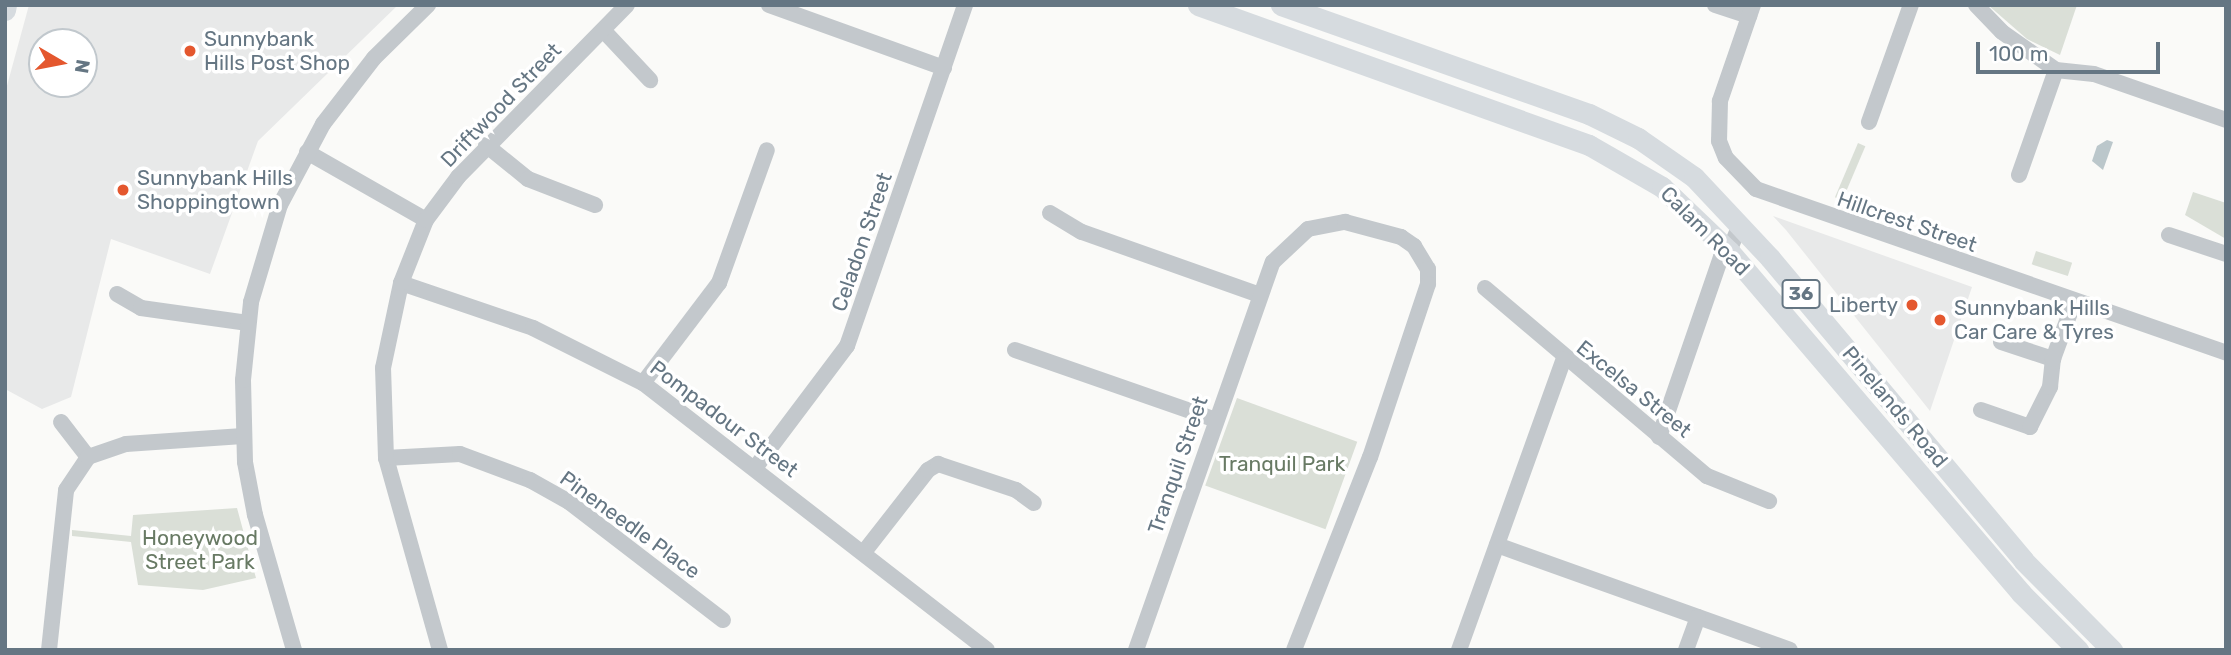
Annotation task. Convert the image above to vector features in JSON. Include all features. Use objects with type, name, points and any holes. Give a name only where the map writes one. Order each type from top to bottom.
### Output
[{"type":"main road","name":"Calam Road","points":[[1198,5],[1589,145],[1662,187],[1729,251],[2021,593],[2078,650]]},
{"type":"main road","name":"Pinelands Road","points":[[1281,5],[1527,92],[1638,138],[1694,177],[1740,225],[2023,560],[2112,650]]},
{"type":"street","points":[[294,650],[255,516],[243,436],[248,323],[272,225],[307,152],[351,85],[428,5]]},
{"type":"street","name":"Driftwood Street","points":[[440,650],[386,458],[383,369],[401,283],[426,220],[486,145],[627,5]]},
{"type":"street","points":[[768,5],[944,68]]},
{"type":"street","name":"Celadon Street","points":[[755,468],[847,346],[965,5]]},
{"type":"street","points":[[1716,5],[1751,11]]},
{"type":"street","points":[[1869,122],[1911,5]]},
{"type":"street","points":[[1976,5],[2002,32],[2056,70],[2094,74],[2226,120]]},
{"type":"street","name":"Hillcrest Street","points":[[1751,11],[1720,101],[1719,141],[1726,158],[1756,189],[2226,354]]},
{"type":"street","points":[[603,30],[650,80]]},
{"type":"street","points":[[2019,175],[2056,70]]},
{"type":"street","points":[[486,145],[528,179],[595,205]]},
{"type":"street","points":[[643,383],[719,283],[767,150]]},
{"type":"street","points":[[307,152],[426,220]]},
{"type":"street","points":[[1050,214],[1082,232],[1260,295]]},
{"type":"street","name":"Tranquil Street","points":[[1136,650],[1273,262],[1291,242],[1308,229],[1329,222],[1366,225],[1401,237],[1422,255],[1428,269],[1426,296],[1379,432],[1294,650]]},
{"type":"street","points":[[1659,437],[1721,257],[1729,251],[1740,225]]},
{"type":"street","points":[[2169,235],[2226,254]]},
{"type":"street","name":"Pompadour Street","points":[[401,283],[533,328],[643,383],[988,650]]},
{"type":"street","name":"Excelsa Street","points":[[1485,288],[1564,359],[1707,476],[1769,502]]},
{"type":"street","points":[[117,294],[141,308],[248,323]]},
{"type":"street","points":[[1980,410],[2030,427],[2050,387],[2053,359],[2074,302]]},
{"type":"street","points":[[2001,342],[2053,359]]},
{"type":"street","points":[[1015,350],[1216,420]]},
{"type":"street","points":[[1459,650],[1564,359]]},
{"type":"street","points":[[61,422],[88,457]]},
{"type":"street","points":[[49,650],[66,490],[88,457],[126,444],[243,436]]},
{"type":"street","name":"Pineneedle Place","points":[[386,458],[460,454],[530,480],[569,502],[723,620]]},
{"type":"street","points":[[864,552],[928,470],[938,464],[1016,490],[1034,503]]},
{"type":"street","points":[[1497,545],[1790,650]]},
{"type":"street","points":[[1686,650],[1698,617]]},
{"type":"shaded area","name":"Sunnybank Hills Shoppingtown","points":[[29,5],[398,5],[258,141],[210,274],[111,239],[71,397],[42,409],[5,389],[5,93]]},
{"type":"shaded area","points":[[2107,140],[2113,142],[2103,170],[2092,161],[2097,146]]},
{"type":"shaded area","points":[[1773,216],[1972,287],[1930,411],[1786,230]]},
{"type":"green space","points":[[1988,5],[2077,5],[2060,55],[2027,39]]},
{"type":"green space","points":[[1858,143],[1865,146],[1842,200],[1835,197]]},
{"type":"green space","points":[[2193,192],[2226,203],[2226,239],[2185,215]]},
{"type":"green space","points":[[2036,251],[2072,263],[2068,276],[2032,264]]},
{"type":"green space","name":"Tranquil Park","points":[[1237,398],[1357,442],[1325,529],[1205,485]]},
{"type":"green space","name":"Honeywood Street Park","points":[[237,508],[256,578],[203,590],[138,585],[131,542],[72,536],[72,530],[131,536],[133,515]]},
{"type":"place","name":"Sunnybank Hills Post Shop","points":[[190,51]]},
{"type":"place","name":"Sunnybank Hills Shoppingtown","points":[[123,190]]},
{"type":"place","name":"Liberty","points":[[1912,305]]},
{"type":"place","name":"Sunnybank Hills Car Care & Tyres","points":[[1940,320]]}]
